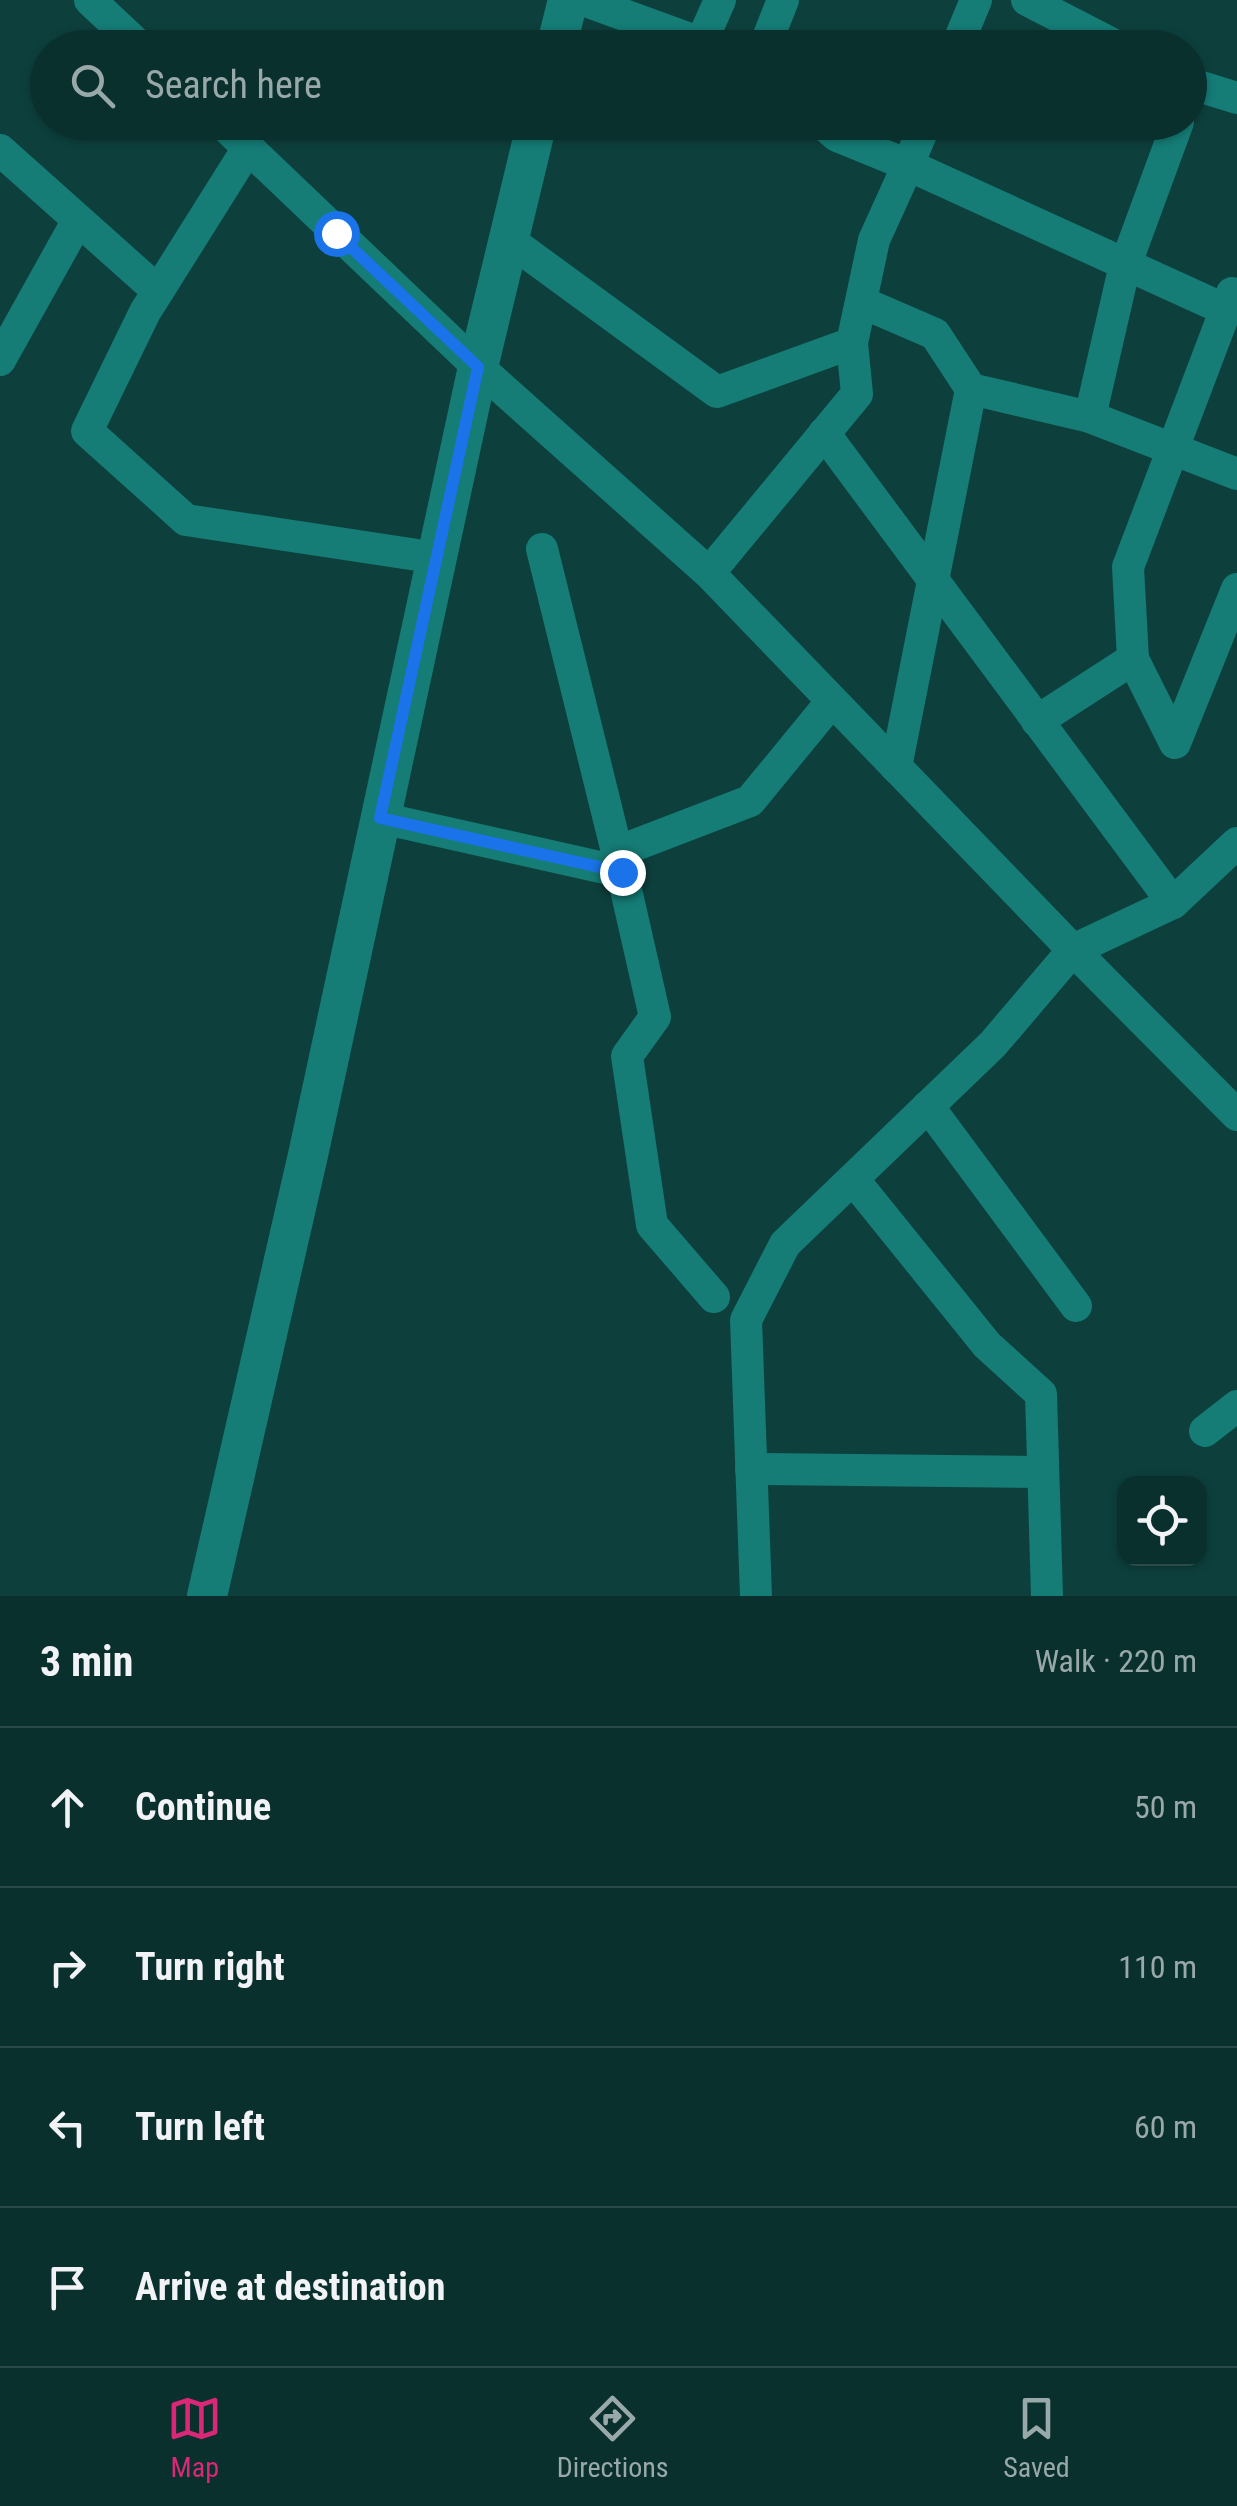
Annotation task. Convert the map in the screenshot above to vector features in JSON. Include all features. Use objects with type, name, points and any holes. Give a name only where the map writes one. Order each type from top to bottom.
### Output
[{"type":"street","points":[[90,0],[122,30]]},
{"type":"street","points":[[560,30],[568,0]]},
{"type":"street","points":[[583,0],[666,30]]},
{"type":"street","points":[[712,30],[720,0]]},
{"type":"street","points":[[771,30],[783,0]]},
{"type":"street","points":[[964,30],[976,0]]},
{"type":"street","points":[[1026,0],[1085,30]]},
{"type":"street","points":[[1207,90],[1237,98]]},
{"type":"street","points":[[239,140],[478,367],[708,573],[1237,1115]]},
{"type":"street","points":[[207,1596],[308,1155],[478,367],[533,140]]},
{"type":"street","points":[[847,140],[1126,264],[1233,294],[1128,567],[1133,659],[1175,743],[1237,588]]},
{"type":"street","points":[[708,573],[856,394],[852,343],[874,240],[918,140]]},
{"type":"street","points":[[1090,417],[1126,264],[1171,140]]},
{"type":"street","points":[[248,148],[145,312],[88,431],[186,520],[437,558]]},
{"type":"street","points":[[0,150],[158,291]]},
{"type":"street","points":[[0,360],[78,220]]},
{"type":"street","points":[[509,240],[717,392],[852,343]]},
{"type":"street","points":[[860,302],[935,334],[970,389],[896,767]]},
{"type":"street","points":[[970,389],[1090,417],[1237,474]]},
{"type":"street","points":[[824,433],[1173,904]]},
{"type":"street","points":[[542,550],[620,862],[654,1017],[628,1056],[652,1226],[714,1296]]},
{"type":"street","points":[[1037,721],[1133,659]]},
{"type":"street","points":[[380,818],[620,862],[750,801],[832,701]]},
{"type":"street","points":[[756,1596],[746,1320],[785,1244],[994,1044],[1074,950],[1173,904],[1237,843]]},
{"type":"street","points":[[928,1106],[1076,1306]]},
{"type":"street","points":[[852,1179],[987,1344],[1040,1394],[1046,1596]]},
{"type":"street","points":[[1205,1431],[1237,1406]]},
{"type":"street","points":[[752,1469],[1043,1472]]},
{"type":"route","points":[[336,233],[478,367],[380,818],[622,872]]}]
